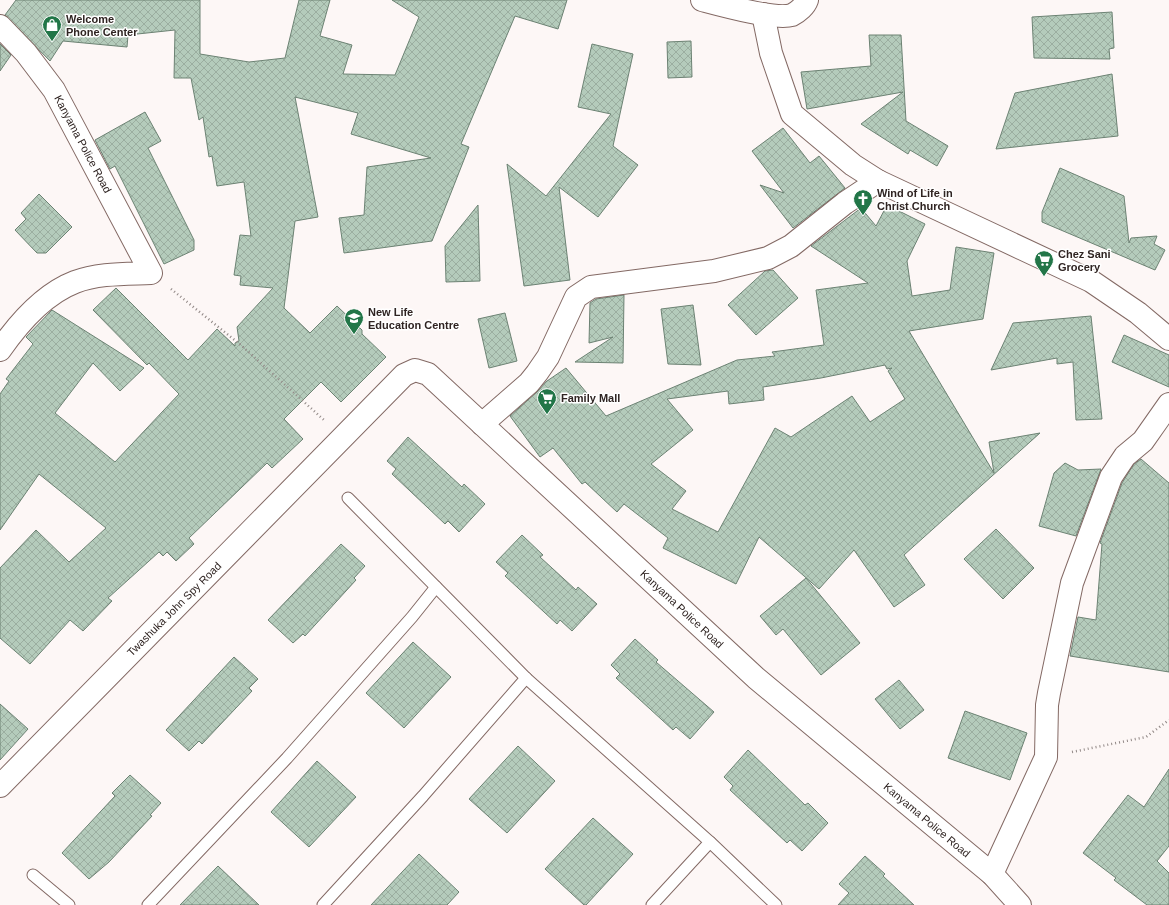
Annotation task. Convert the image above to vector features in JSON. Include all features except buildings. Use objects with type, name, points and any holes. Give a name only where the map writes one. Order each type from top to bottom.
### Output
[{"type":"street","points":[[702,0],[763,14],[791,15],[806,3]]},
{"type":"street","points":[[763,14],[771,53],[792,114],[853,165],[878,181],[1091,281],[1138,313],[1169,339]]},
{"type":"street","name":"Kanyama Police Road","points":[[0,26],[26,53],[54,90],[151,273]]},
{"type":"street","points":[[482,424],[533,378],[548,357],[576,297],[591,287],[714,272],[768,258],[791,246],[845,203],[878,181]]},
{"type":"street","points":[[0,350],[14,330],[48,299],[74,282],[106,274],[151,273]]},
{"type":"street","name":"Kanyama Police Road","points":[[349,433],[404,375],[416,370],[428,374],[756,678],[992,874],[1020,905]]},
{"type":"street","points":[[992,874],[1046,758],[1047,705],[1072,583],[1111,477],[1125,456],[1143,441],[1169,404]]},
{"type":"street","name":"Twashuka John Spy Road","points":[[0,786],[349,433]]},
{"type":"lane","points":[[348,498],[526,678],[710,842],[776,905]]},
{"type":"lane","points":[[148,905],[287,758],[412,617],[436,587]]},
{"type":"lane","points":[[323,905],[418,802],[526,678]]},
{"type":"lane","points":[[652,905],[710,842]]},
{"type":"lane","points":[[33,875],[69,905]]},
{"type":"path","points":[[151,273],[242,346],[320,418],[349,433]]},
{"type":"path","points":[[1046,758],[1146,737],[1169,720]]},
{"type":"place","name":"Welcome Phone Center","points":[[52,42]]},
{"type":"place","name":"Wind of Life in Christ Church","points":[[863,216]]},
{"type":"place","name":"Chez Sani Grocery","points":[[1044,277]]},
{"type":"place","name":"New Life Education Centre","points":[[354,335]]},
{"type":"place","name":"Family Mall","points":[[547,415]]}]
